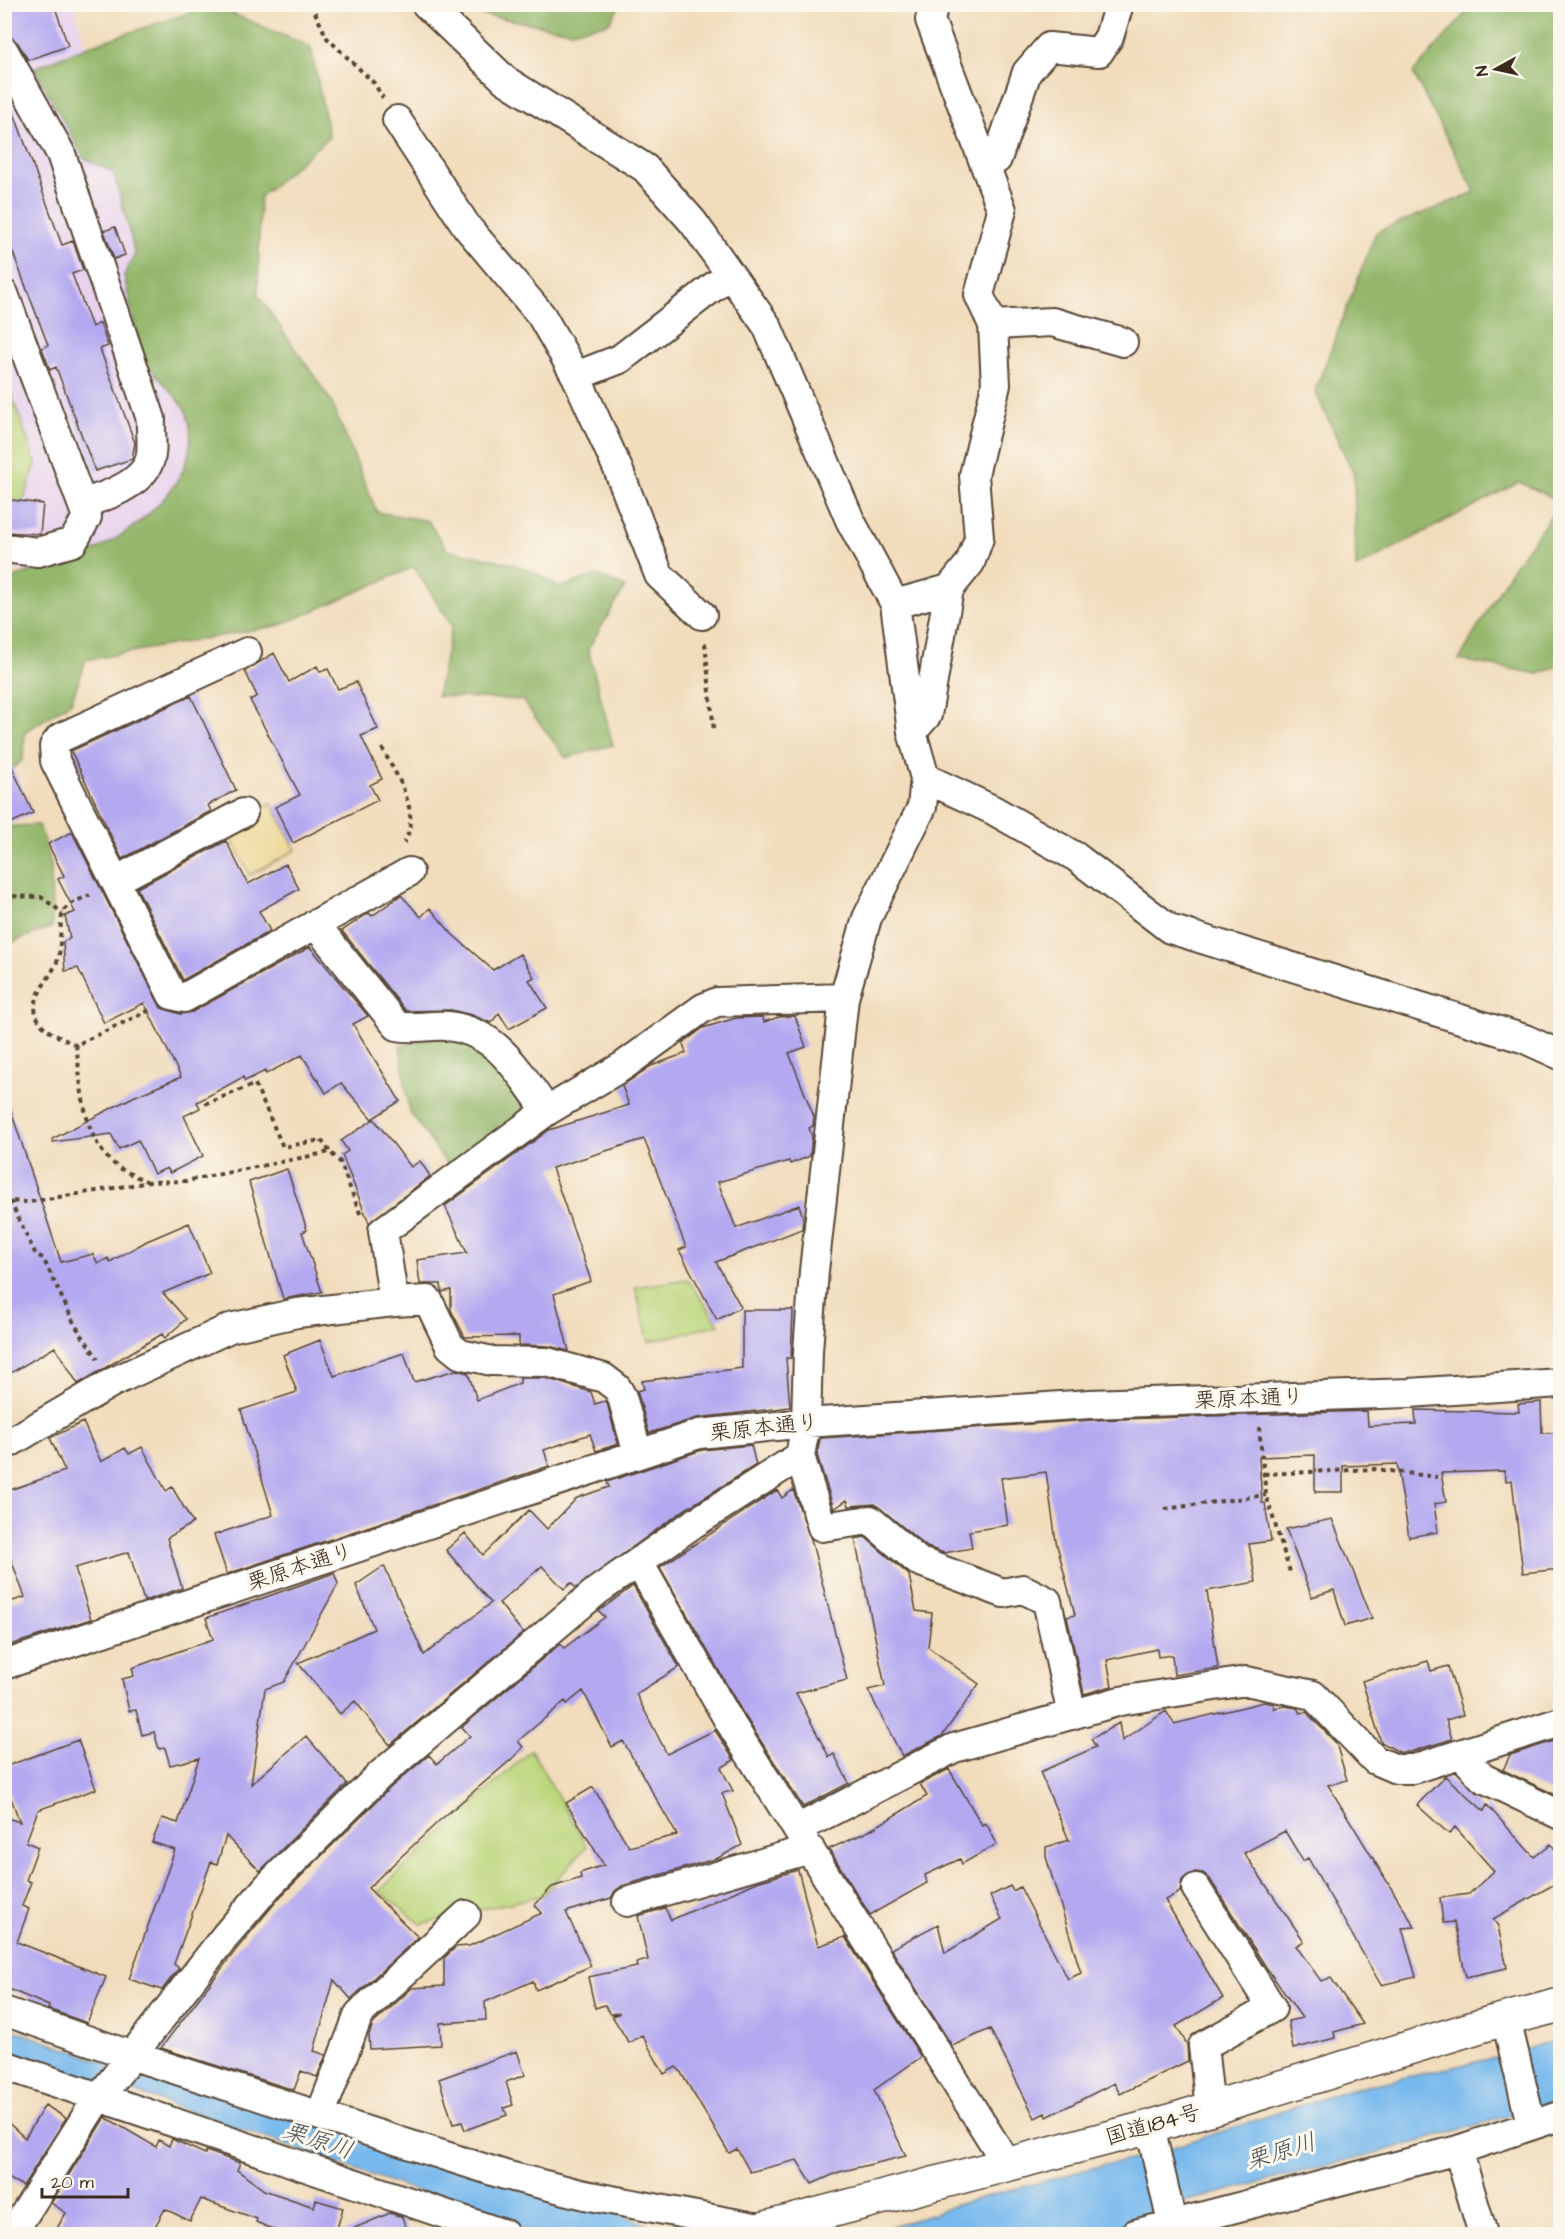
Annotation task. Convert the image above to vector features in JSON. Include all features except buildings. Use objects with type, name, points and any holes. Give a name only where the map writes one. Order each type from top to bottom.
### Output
[{"type":"highway","name":"国道184号","points":[[754,2232],[1007,2164],[1152,2136],[1210,2109],[1509,2031],[1560,2005]]},
{"type":"street","points":[[426,4],[505,80],[645,168],[693,222],[767,326],[850,520],[895,604],[912,732],[925,778],[922,807],[867,918],[844,998],[814,1271],[806,1423],[800,1456],[822,1527],[870,1520],[918,1562],[1003,1593],[1023,1589],[1047,1601],[1072,1715]]},
{"type":"street","points":[[912,732],[927,715],[949,589],[970,563],[980,538],[974,475],[996,385],[993,325],[979,295],[1002,210],[930,20],[934,4]]},
{"type":"street","points":[[985,164],[997,159],[1027,72],[1049,47],[1099,52],[1109,37],[1119,4]]},
{"type":"street","points":[[4,51],[61,154],[151,419],[149,462],[131,482],[108,496],[82,503]]},
{"type":"street","points":[[397,120],[467,227],[541,315],[576,376],[618,469],[659,575],[702,615]]},
{"type":"street","points":[[576,376],[620,359],[730,274]]},
{"type":"street","points":[[4,294],[87,517],[73,542],[38,552],[4,548]]},
{"type":"street","points":[[993,325],[1052,322],[1123,342]]},
{"type":"street","points":[[895,604],[949,589]]},
{"type":"street","points":[[247,652],[60,738],[54,746],[56,761],[172,995],[184,998],[409,872]]},
{"type":"street","points":[[925,778],[993,810],[1076,857],[1170,929],[1525,1039],[1560,1055]]},
{"type":"street","points":[[117,880],[243,813]]},
{"type":"street","points":[[315,924],[398,1026],[411,1029],[447,1026],[483,1035],[508,1059],[547,1111]]},
{"type":"street","points":[[394,1302],[383,1231],[547,1111],[623,1066],[703,1008],[717,1002],[844,998]]},
{"type":"street","points":[[4,1446],[113,1382],[230,1328],[297,1314],[428,1300],[450,1346],[470,1357],[492,1361],[547,1362],[604,1378],[617,1388],[622,1397],[638,1454]]},
{"type":"street","name":"栗原本通り","points":[[4,1665],[699,1434],[806,1423],[1090,1404],[1409,1394],[1560,1383]]},
{"type":"street","points":[[12,2235],[94,2104],[226,1935],[268,1886],[380,1775],[597,1591],[800,1456]]},
{"type":"street","points":[[639,1563],[729,1721],[1007,2164]]},
{"type":"street","points":[[627,1902],[804,1839],[954,1748],[1120,1701],[1246,1681],[1312,1695],[1375,1760],[1396,1769],[1413,1769],[1560,1722]]},
{"type":"street","points":[[1461,1754],[1483,1778],[1560,1815]]},
{"type":"street","points":[[1196,1888],[1272,2008],[1203,2046],[1210,2109]]},
{"type":"street","points":[[320,2116],[359,2014],[466,1915]]},
{"type":"street","points":[[4,2011],[128,2059],[320,2116],[505,2175],[562,2190],[754,2232]]},
{"type":"street","points":[[1509,2031],[1529,2115]]},
{"type":"street","points":[[4,2065],[103,2094],[504,2235]]},
{"type":"street","points":[[1135,2235],[1174,2222],[1458,2150],[1529,2115],[1560,2115]]},
{"type":"street","points":[[1152,2136],[1174,2222]]},
{"type":"street","points":[[1458,2150],[1483,2235]]},
{"type":"path","points":[[311,4],[327,38],[374,84],[397,120]]},
{"type":"path","points":[[702,615],[714,732]]},
{"type":"path","points":[[382,748],[408,800],[411,823],[403,844]]},
{"type":"path","points":[[76,1045],[44,1028],[35,1009],[37,999],[58,961],[63,912],[117,880]]},
{"type":"path","points":[[4,896],[41,897],[63,912]]},
{"type":"path","points":[[76,1045],[169,1001],[172,995]]},
{"type":"path","points":[[76,1045],[87,1117],[95,1140],[106,1156],[119,1168],[150,1182]]},
{"type":"path","points":[[205,1104],[255,1084],[283,1147],[321,1140],[340,1162],[364,1224],[383,1231]]},
{"type":"path","points":[[7,1201],[29,1202],[150,1182],[186,1181],[330,1152]]},
{"type":"path","points":[[7,1201],[36,1255],[43,1258],[75,1325],[113,1382]]},
{"type":"path","points":[[1257,1398],[1266,1494],[1290,1572]]},
{"type":"path","points":[[1264,1474],[1375,1469],[1437,1477]]},
{"type":"path","points":[[1165,1509],[1266,1494]]},
{"type":"shaded area","points":[[4,5],[74,5],[86,47],[34,68],[84,158],[113,173],[172,395],[187,412],[191,447],[174,487],[136,527],[75,560],[40,570],[5,571]]},
{"type":"green space","points":[[212,5],[311,47],[329,137],[260,197],[258,295],[330,399],[377,512],[428,521],[447,550],[506,562],[534,572],[559,588],[597,575],[625,587],[588,649],[613,745],[566,758],[522,700],[437,696],[452,626],[414,567],[281,625],[86,660],[71,702],[25,732],[23,760],[5,775],[4,587],[27,572],[66,563],[96,550],[140,522],[175,484],[186,462],[190,439],[187,414],[184,408],[149,366],[139,342],[124,275],[135,254],[114,173],[84,158],[34,68],[86,47]]},
{"type":"green space","points":[[452,5],[620,5],[609,23],[571,31],[468,12]]},
{"type":"green space","points":[[1473,5],[1560,5],[1560,501],[1519,482],[1356,568],[1354,475],[1315,391],[1376,232],[1475,192],[1413,73]]},
{"type":"green space","points":[[4,373],[36,464],[23,502],[5,499]]},
{"type":"green space","points":[[1560,504],[1560,665],[1539,674],[1459,660],[1510,572]]},
{"type":"green space","points":[[39,825],[51,863],[52,927],[5,945],[5,829],[12,826]]},
{"type":"green space","points":[[438,1036],[472,1043],[506,1072],[532,1110],[453,1172],[409,1111],[400,1046]]},
{"type":"green space","points":[[687,1279],[719,1324],[649,1342],[635,1287]]},
{"type":"green space","points":[[531,1750],[587,1846],[543,1895],[421,1924],[379,1891]]},
{"type":"sand","points":[[271,803],[296,850],[250,875],[226,828]]},
{"type":"water","name":"栗原川","points":[[5,2027],[112,2065],[626,2216],[650,2226],[712,2234],[539,2234],[124,2088],[98,2083],[5,2051]]},
{"type":"water","name":"栗原川","points":[[1560,2039],[1560,2101],[1414,2143],[1180,2203],[1156,2216],[1097,2234],[862,2234],[935,2214],[952,2206],[1104,2165],[1140,2158],[1348,2090],[1503,2056]]}]
